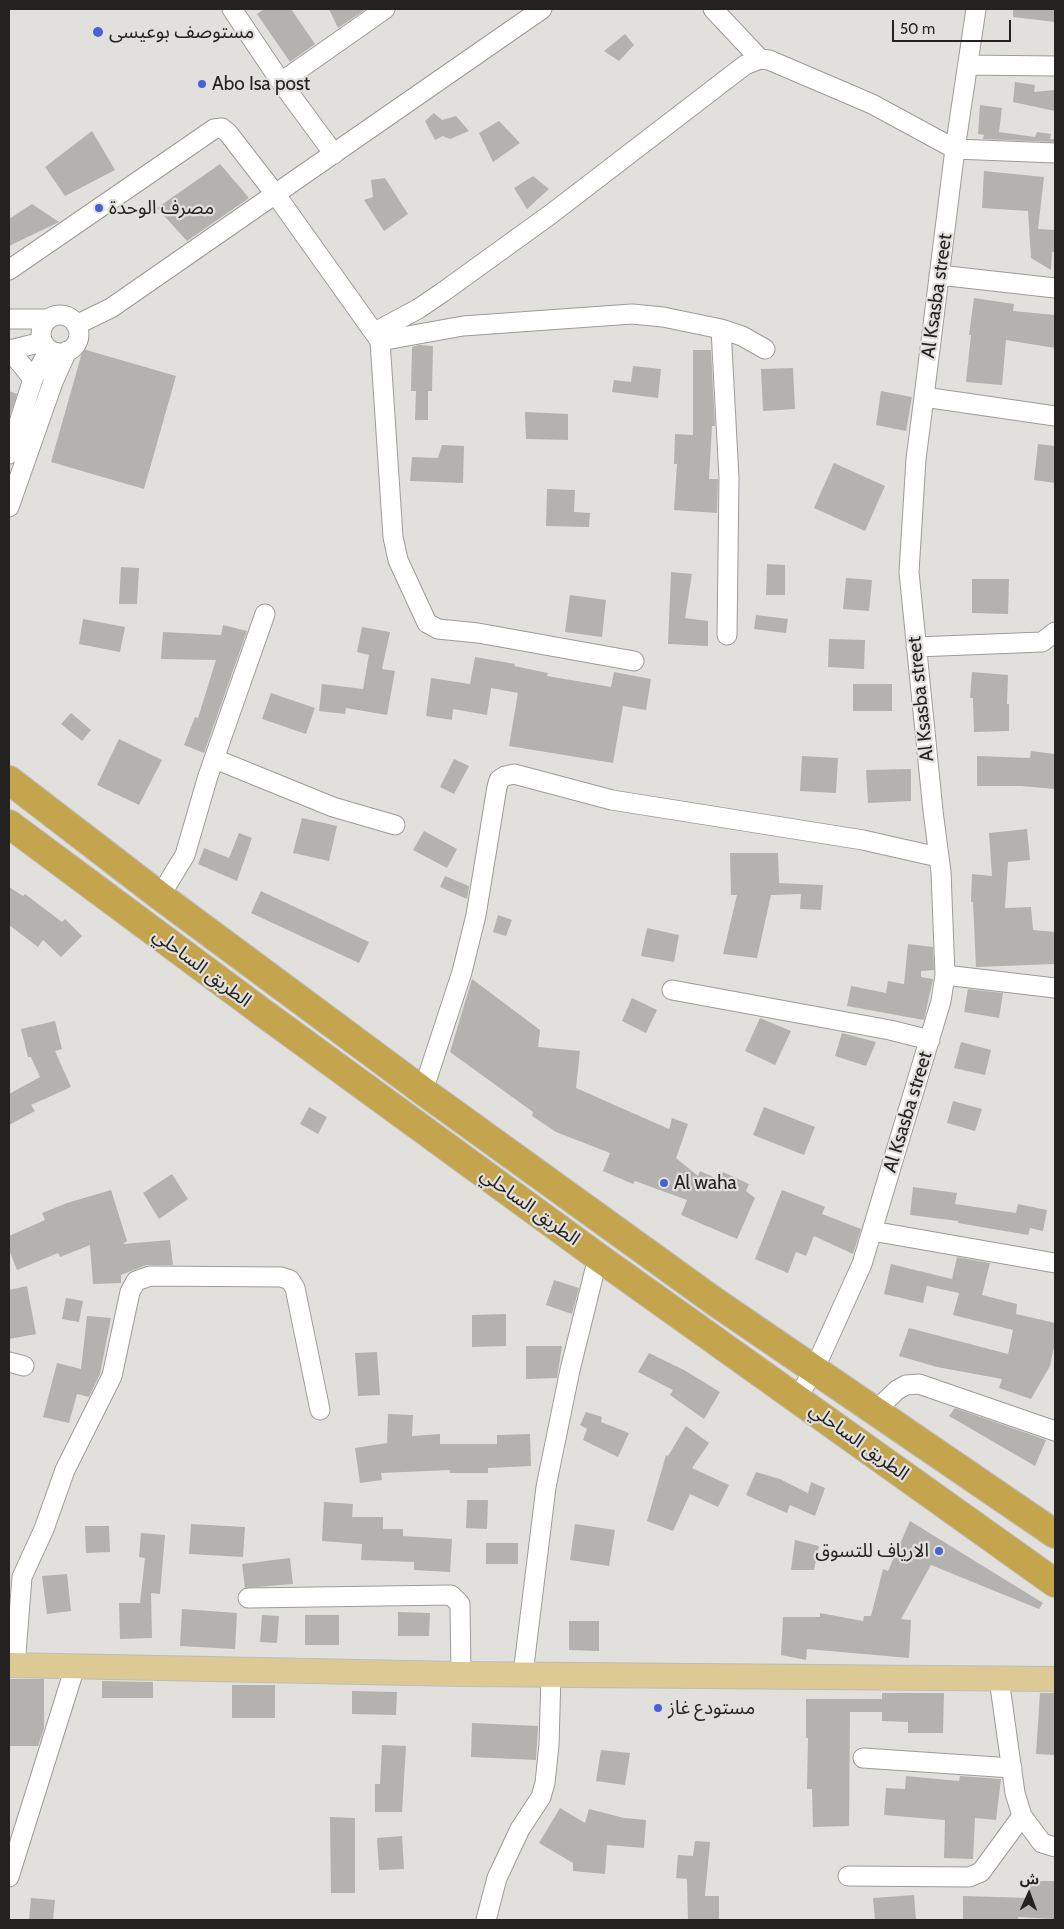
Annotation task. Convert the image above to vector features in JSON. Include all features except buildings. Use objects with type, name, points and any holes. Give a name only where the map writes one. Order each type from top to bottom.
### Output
[{"type":"highway","name":"الطريق الساحلي","points":[[9,780],[160,896],[423,1091],[714,1301],[1055,1534]]},
{"type":"highway","name":"الطريق الساحلي","points":[[9,824],[278,1024],[598,1257],[1055,1583]]},
{"type":"main road","points":[[12,1665],[461,1674],[1055,1679]]},
{"type":"street","points":[[232,9],[281,82],[334,154]]},
{"type":"street","points":[[281,82],[385,9]]},
{"type":"street","points":[[76,325],[111,308],[542,9]]},
{"type":"street","points":[[713,9],[760,59]]},
{"type":"street","name":"Al Ksasba street","points":[[798,1398],[814,1370],[862,1264],[941,1002],[945,975],[941,872],[909,572],[916,459],[939,275],[976,9]]},
{"type":"street","points":[[377,336],[451,286],[551,214],[745,65],[760,59],[769,60],[872,104],[956,149],[1055,153]]},
{"type":"street","points":[[968,65],[1055,66]]},
{"type":"street","points":[[9,270],[214,129],[222,128],[228,133],[276,195],[377,336],[393,537],[398,560],[427,623],[438,629],[478,633],[634,661]]},
{"type":"street","points":[[939,275],[1055,288]]},
{"type":"street","points":[[377,336],[463,326],[632,314],[663,317],[721,329],[742,336],[765,349]]},
{"type":"street","points":[[9,319],[48,319],[55,316],[64,316],[71,319],[79,333],[77,341],[53,348],[9,349]]},
{"type":"street","points":[[9,507],[53,382],[53,348],[41,330],[48,319]]},
{"type":"street","points":[[721,329],[729,478],[727,635]]},
{"type":"street","points":[[9,454],[33,379],[53,348]]},
{"type":"street","points":[[9,349],[33,379]]},
{"type":"street","points":[[924,397],[1055,416]]},
{"type":"street","points":[[160,896],[185,855],[215,759],[265,614]]},
{"type":"street","points":[[916,647],[1042,642],[1055,632]]},
{"type":"street","points":[[215,759],[333,807],[395,825]]},
{"type":"street","points":[[423,1091],[462,972],[476,915],[499,780],[505,776],[514,774],[612,800],[732,821],[863,840],[938,857]]},
{"type":"street","points":[[945,975],[1055,988]]},
{"type":"street","points":[[672,990],[890,1030],[930,1040]]},
{"type":"street","points":[[872,1231],[1055,1263]]},
{"type":"street","points":[[523,1674],[546,1487],[570,1370],[598,1257]]},
{"type":"street","points":[[12,1665],[22,1577],[44,1529],[66,1470],[112,1376],[130,1292],[136,1282],[150,1276],[281,1277],[290,1280],[295,1288],[320,1410]]},
{"type":"street","points":[[875,1410],[897,1390],[906,1385],[919,1384],[1055,1431]]},
{"type":"street","points":[[248,1598],[451,1595],[460,1604],[461,1674]]},
{"type":"street","points":[[9,1877],[75,1667]]},
{"type":"street","points":[[486,1920],[496,1878],[520,1829],[541,1797],[545,1783],[550,1745],[551,1675]]},
{"type":"street","points":[[999,1679],[1016,1793],[1022,1816],[1042,1843],[1055,1847]]},
{"type":"street","points":[[863,1758],[1012,1768]]},
{"type":"street","points":[[848,1876],[969,1877],[981,1872],[1022,1816]]},
{"type":"place","name":"مستوصف بوعيسى","points":[[98,32]]},
{"type":"place","name":"Abo Isa post","points":[[202,84]]},
{"type":"place","name":"مصرف الوحدة","points":[[99,208]]},
{"type":"place","name":"Al waha","points":[[664,1183]]},
{"type":"place","name":"الارياف للتسوق","points":[[939,1551]]},
{"type":"place","name":"مستودع غاز","points":[[658,1708]]}]
